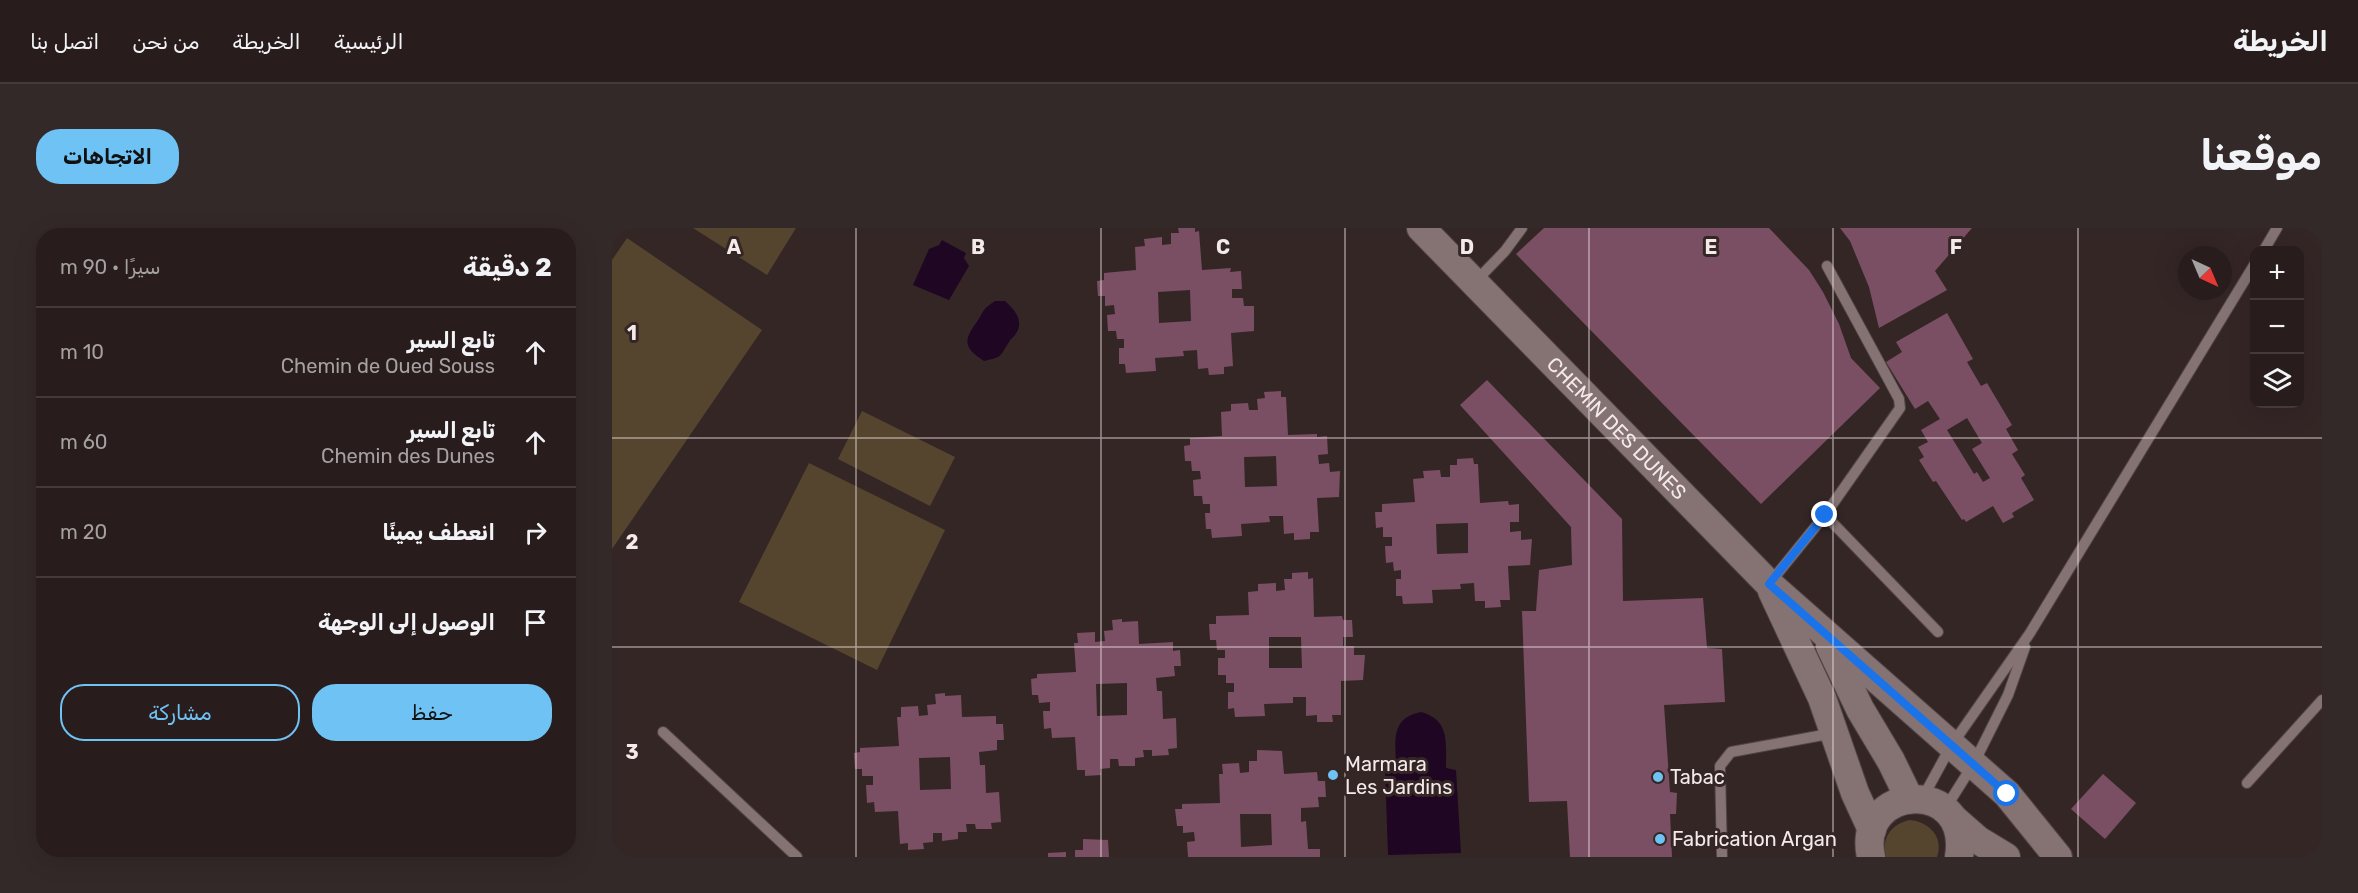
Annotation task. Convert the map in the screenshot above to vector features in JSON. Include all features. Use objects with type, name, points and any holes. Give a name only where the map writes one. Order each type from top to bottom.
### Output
[{"type":"street","name":"CHEMIN DES DUNES","points":[[1422,228],[1769,584],[2007,794],[2058,857]]},
{"type":"street","points":[[1769,584],[1822,698],[1872,843]]},
{"type":"street","name":"CHEMIN DES DUNES","points":[[1817,626],[1834,652],[1860,709],[1891,761],[1933,806]]},
{"type":"street","points":[[1872,843],[1880,815],[1893,804],[1933,806],[1978,840],[2006,857]]},
{"type":"street","points":[[1933,806],[1959,831],[1959,857]]},
{"type":"lane","points":[[1474,283],[1522,228]]},
{"type":"lane","points":[[2266,246],[2277,228]]},
{"type":"lane","points":[[1769,584],[1825,515],[1900,408],[1899,399],[1827,266]]},
{"type":"lane","points":[[1933,806],[1951,746],[2030,633],[2250,273]]},
{"type":"lane","points":[[1825,515],[1938,632]]},
{"type":"lane","points":[[1933,806],[1974,763],[2008,695],[2030,633]]},
{"type":"lane","points":[[2247,783],[2322,700]]},
{"type":"lane","points":[[663,732],[797,857]]},
{"type":"lane","points":[[1722,857],[1720,766],[1725,758],[1731,752],[1834,733]]},
{"type":"shaded area","points":[[693,228],[796,228],[767,275]]},
{"type":"shaded area","points":[[627,238],[762,330],[612,549],[612,260]]},
{"type":"shaded area","points":[[942,240],[966,253],[964,258],[969,266],[949,300],[913,285],[929,249],[939,245]]},
{"type":"shaded area","points":[[995,301],[1005,301],[1009,304],[1018,316],[1019,325],[1015,335],[1000,355],[984,361],[972,352],[968,340],[983,311]]},
{"type":"shaded area","points":[[862,411],[955,457],[930,506],[838,459]]},
{"type":"shaded area","points":[[809,463],[945,530],[877,670],[739,602]]},
{"type":"shaded area","points":[[1421,712],[1437,720],[1442,726],[1446,741],[1446,768],[1456,770],[1461,853],[1388,855],[1385,770],[1396,769],[1395,741],[1399,726],[1411,715]]},
{"type":"shaded area","points":[[1910,820],[1929,827],[1937,837],[1939,850],[1937,857],[1886,857],[1885,844],[1889,833],[1893,828]]},
{"type":"building","points":[[1178,228],[1195,228],[1195,232],[1199,231],[1202,270],[1231,268],[1230,272],[1241,271],[1242,289],[1232,289],[1232,298],[1243,298],[1244,306],[1254,306],[1254,331],[1231,333],[1233,366],[1224,367],[1224,374],[1209,375],[1208,368],[1198,369],[1197,350],[1183,351],[1184,356],[1155,358],[1156,371],[1126,373],[1125,364],[1119,364],[1119,348],[1124,348],[1124,339],[1117,339],[1116,331],[1108,331],[1107,315],[1115,314],[1114,305],[1105,306],[1105,296],[1098,296],[1097,281],[1104,280],[1104,273],[1136,270],[1135,247],[1145,246],[1144,239],[1162,237],[1162,245],[1171,244],[1171,233],[1179,233]],"holes":[[[1190,290],[1191,321],[1159,323],[1158,292]]]},
{"type":"building","points":[[1544,228],[1769,228],[1809,270],[1839,324],[1851,358],[1880,388],[1761,504],[1516,254]]},
{"type":"building","points":[[1840,228],[1972,228],[1935,271],[1947,290],[1879,328],[1869,287],[1850,241]]},
{"type":"building","points":[[1947,313],[1973,359],[1967,362],[1981,386],[1987,383],[2012,425],[2006,429],[2018,450],[2012,454],[2025,475],[2021,478],[2034,500],[2012,513],[2014,517],[2003,523],[1993,506],[1966,522],[1962,520],[1936,481],[1933,482],[1919,460],[1924,457],[1918,447],[1928,442],[1921,430],[1940,419],[1928,401],[1915,409],[1886,362],[1902,352],[1896,342]],"holes":[[[1967,418],[1982,443],[1972,449],[1990,478],[1983,482],[1977,472],[1974,474],[1947,430]]]},
{"type":"building","points":[[1487,380],[1622,519],[1623,601],[1703,598],[1707,648],[1722,649],[1725,702],[1664,705],[1670,792],[1677,793],[1676,814],[1670,814],[1672,857],[1570,857],[1567,801],[1529,802],[1522,611],[1536,611],[1539,570],[1572,565],[1571,527],[1460,405]]},
{"type":"building","points":[[1281,391],[1281,397],[1286,397],[1288,435],[1327,436],[1328,454],[1318,455],[1319,464],[1329,463],[1330,472],[1340,471],[1339,497],[1317,498],[1319,532],[1310,532],[1310,539],[1294,540],[1294,533],[1284,534],[1283,516],[1269,516],[1270,522],[1241,524],[1242,536],[1212,538],[1211,529],[1206,529],[1205,513],[1210,513],[1210,504],[1203,504],[1202,496],[1194,496],[1193,480],[1201,479],[1200,471],[1192,471],[1191,461],[1185,461],[1184,446],[1190,445],[1190,438],[1222,436],[1221,412],[1231,411],[1231,404],[1248,403],[1249,410],[1258,410],[1257,399],[1265,398],[1264,392]],"holes":[[[1276,456],[1277,486],[1245,487],[1244,457]]]},
{"type":"building","points":[[1473,458],[1474,464],[1478,464],[1480,503],[1508,501],[1509,505],[1519,504],[1519,522],[1510,522],[1510,532],[1521,531],[1521,540],[1532,539],[1530,565],[1508,566],[1510,600],[1500,600],[1501,607],[1485,608],[1485,601],[1475,601],[1474,583],[1460,584],[1461,589],[1432,590],[1433,603],[1403,604],[1402,596],[1396,596],[1396,579],[1401,579],[1401,570],[1394,571],[1393,562],[1386,563],[1385,546],[1392,546],[1392,537],[1383,537],[1383,527],[1376,528],[1375,512],[1382,512],[1382,504],[1415,502],[1413,479],[1424,478],[1423,471],[1440,470],[1441,477],[1450,477],[1450,465],[1457,465],[1457,459]],"holes":[[[1468,523],[1468,553],[1437,554],[1436,524]]]},
{"type":"building","points":[[1308,572],[1308,579],[1313,578],[1314,617],[1342,616],[1343,620],[1352,620],[1353,637],[1343,637],[1343,646],[1354,646],[1354,655],[1365,655],[1363,680],[1341,681],[1341,715],[1332,715],[1333,722],[1317,722],[1317,715],[1306,716],[1306,697],[1293,697],[1293,703],[1264,704],[1265,716],[1235,717],[1234,708],[1228,709],[1228,692],[1234,692],[1234,683],[1226,683],[1226,675],[1218,675],[1218,658],[1225,658],[1225,650],[1217,650],[1216,640],[1210,640],[1209,624],[1216,624],[1216,616],[1249,615],[1248,592],[1258,591],[1258,584],[1276,583],[1276,591],[1285,590],[1284,579],[1292,579],[1292,573]],"holes":[[[1269,637],[1301,637],[1302,668],[1269,668]]]},
{"type":"building","points":[[1112,620],[1138,621],[1139,644],[1173,642],[1173,651],[1180,650],[1181,666],[1174,666],[1175,676],[1156,678],[1157,691],[1162,691],[1163,719],[1176,718],[1177,748],[1168,749],[1169,755],[1152,756],[1152,750],[1143,750],[1144,757],[1135,758],[1135,766],[1119,766],[1118,759],[1110,759],[1110,768],[1100,769],[1101,775],[1085,776],[1085,770],[1077,770],[1075,737],[1052,738],[1051,728],[1044,729],[1043,711],[1050,711],[1050,702],[1039,703],[1038,695],[1032,695],[1031,679],[1037,678],[1037,674],[1076,672],[1074,643],[1078,643],[1077,633],[1095,632],[1095,642],[1105,641],[1104,631],[1113,630]],"holes":[[[1127,683],[1127,715],[1097,716],[1096,684]]]},
{"type":"building","points":[[935,694],[961,695],[962,717],[996,716],[996,724],[1003,724],[1004,740],[997,740],[997,750],[979,752],[980,765],[985,765],[986,793],[999,792],[1001,822],[991,823],[992,829],[976,829],[975,824],[966,824],[967,832],[958,832],[958,839],[942,841],[942,833],[933,833],[933,842],[923,843],[924,849],[908,850],[908,843],[900,844],[898,811],[875,812],[874,802],[867,803],[866,785],[873,785],[873,776],[862,776],[862,769],[855,769],[854,753],[860,752],[860,748],[899,746],[897,717],[901,717],[901,707],[918,706],[919,716],[928,715],[927,705],[936,704]],"holes":[[[950,757],[951,789],[920,790],[919,758]]]},
{"type":"building","points":[[1257,750],[1282,751],[1284,774],[1317,772],[1318,781],[1325,781],[1326,797],[1318,797],[1319,807],[1301,808],[1301,822],[1306,821],[1308,849],[1320,849],[1320,857],[1188,857],[1187,842],[1195,841],[1194,832],[1183,833],[1183,826],[1177,826],[1175,809],[1182,809],[1182,804],[1220,803],[1219,774],[1223,774],[1222,764],[1239,763],[1240,773],[1249,772],[1249,761],[1257,761]],"holes":[[[1240,814],[1271,814],[1272,845],[1241,847]]]},
{"type":"building","points":[[2103,774],[2136,803],[2105,839],[2071,809]]},
{"type":"building","points":[[1083,839],[1108,840],[1109,857],[1075,857],[1075,850],[1083,850]]},
{"type":"building","points":[[1066,852],[1066,857],[1048,857],[1048,853]]},
{"type":"place","name":"Marmara Les Jardins","points":[[1333,775]]},
{"type":"place","name":"Tabac","points":[[1658,777]]},
{"type":"place","name":"Fabrication Argan","points":[[1660,839]]},
{"type":"route","points":[[1825,515],[1769,584],[2007,794]]}]
